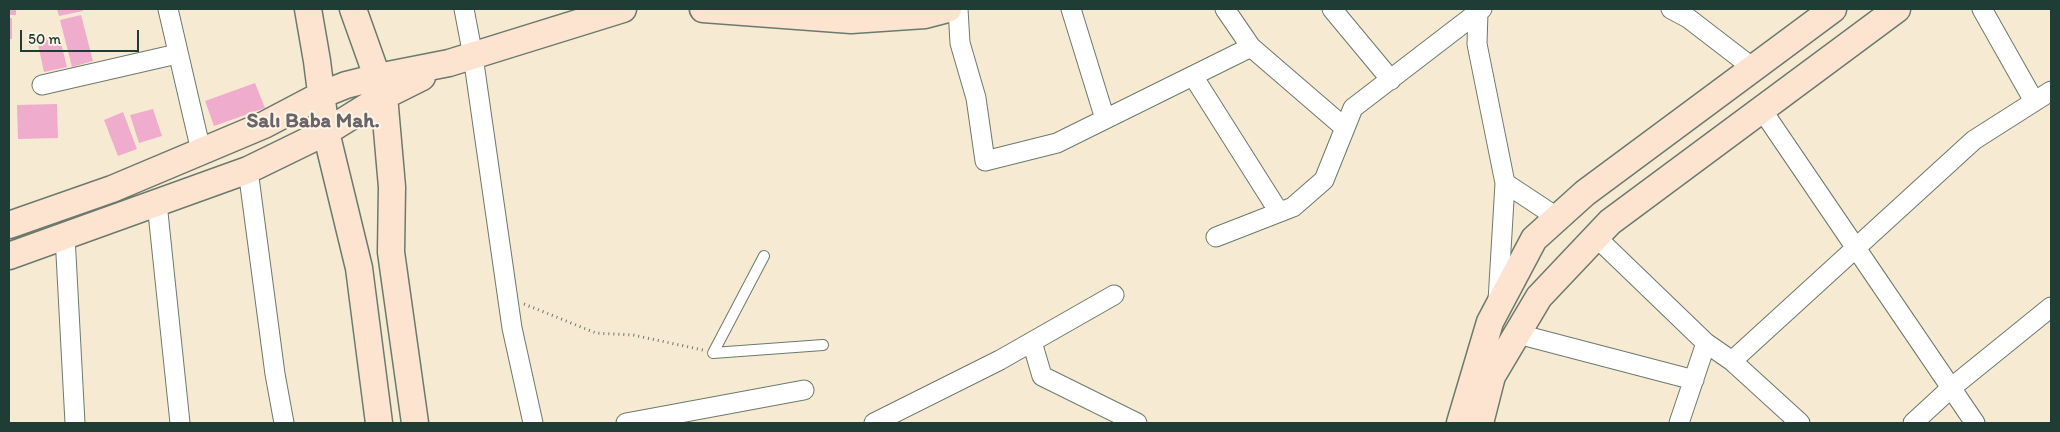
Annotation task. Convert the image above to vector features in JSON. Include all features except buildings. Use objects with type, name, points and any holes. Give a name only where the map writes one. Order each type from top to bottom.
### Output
[{"type":"street","points":[[168,9],[201,151]]},
{"type":"street","points":[[308,9],[326,132],[359,268],[379,423]]},
{"type":"street","points":[[353,9],[381,86],[392,187],[391,252],[415,423]]},
{"type":"street","points":[[464,9],[461,60],[508,296],[512,328],[533,423]]},
{"type":"street","points":[[9,225],[112,189],[264,125],[321,95],[381,86],[622,9]]},
{"type":"street","points":[[703,9],[787,12],[851,20],[926,15],[948,9]]},
{"type":"street","points":[[958,9],[960,43],[976,98],[984,161],[1057,143],[1251,47]]},
{"type":"street","points":[[1071,9],[1105,120]]},
{"type":"street","points":[[1225,9],[1251,47],[1345,128]]},
{"type":"street","points":[[1332,9],[1391,80]]},
{"type":"street","points":[[1670,9],[1688,18],[1753,68]]},
{"type":"street","points":[[1460,423],[1490,322],[1497,305],[1534,239],[1585,194],[1833,9]]},
{"type":"street","points":[[1480,423],[1492,376],[1539,297],[1610,222],[1897,9]]},
{"type":"street","points":[[1982,9],[2034,102]]},
{"type":"street","points":[[1216,237],[1293,207],[1324,180],[1353,108],[1478,10]]},
{"type":"street","points":[[1478,10],[1477,44],[1504,183],[1497,305]]},
{"type":"street","points":[[42,84],[177,54]]},
{"type":"street","points":[[1193,76],[1279,212]]},
{"type":"street","points":[[9,256],[248,170],[326,132],[381,86]]},
{"type":"street","points":[[1732,361],[1974,140],[2051,91]]},
{"type":"street","points":[[1762,110],[1975,423]]},
{"type":"street","points":[[248,170],[275,374],[284,423]]},
{"type":"street","points":[[1504,183],[1558,218]]},
{"type":"street","points":[[157,204],[180,423]]},
{"type":"street","points":[[65,236],[75,423]]},
{"type":"street","points":[[1596,236],[1706,343],[1732,361],[1800,423]]},
{"type":"street","points":[[874,423],[900,418],[1114,296]]},
{"type":"street","points":[[1913,423],[1951,388],[2051,307]]},
{"type":"street","points":[[1518,334],[1694,380]]},
{"type":"street","points":[[1032,342],[1042,376],[1137,423]]},
{"type":"street","points":[[1679,423],[1706,343]]},
{"type":"street","points":[[626,423],[804,390]]},
{"type":"lane","points":[[713,353],[764,256]]},
{"type":"lane","points":[[713,353],[823,345]]},
{"type":"path","points":[[508,296],[596,333],[633,334],[713,353]]},
{"type":"district","name":"Salı Baba Mah.","points":[[313,122]]}]
